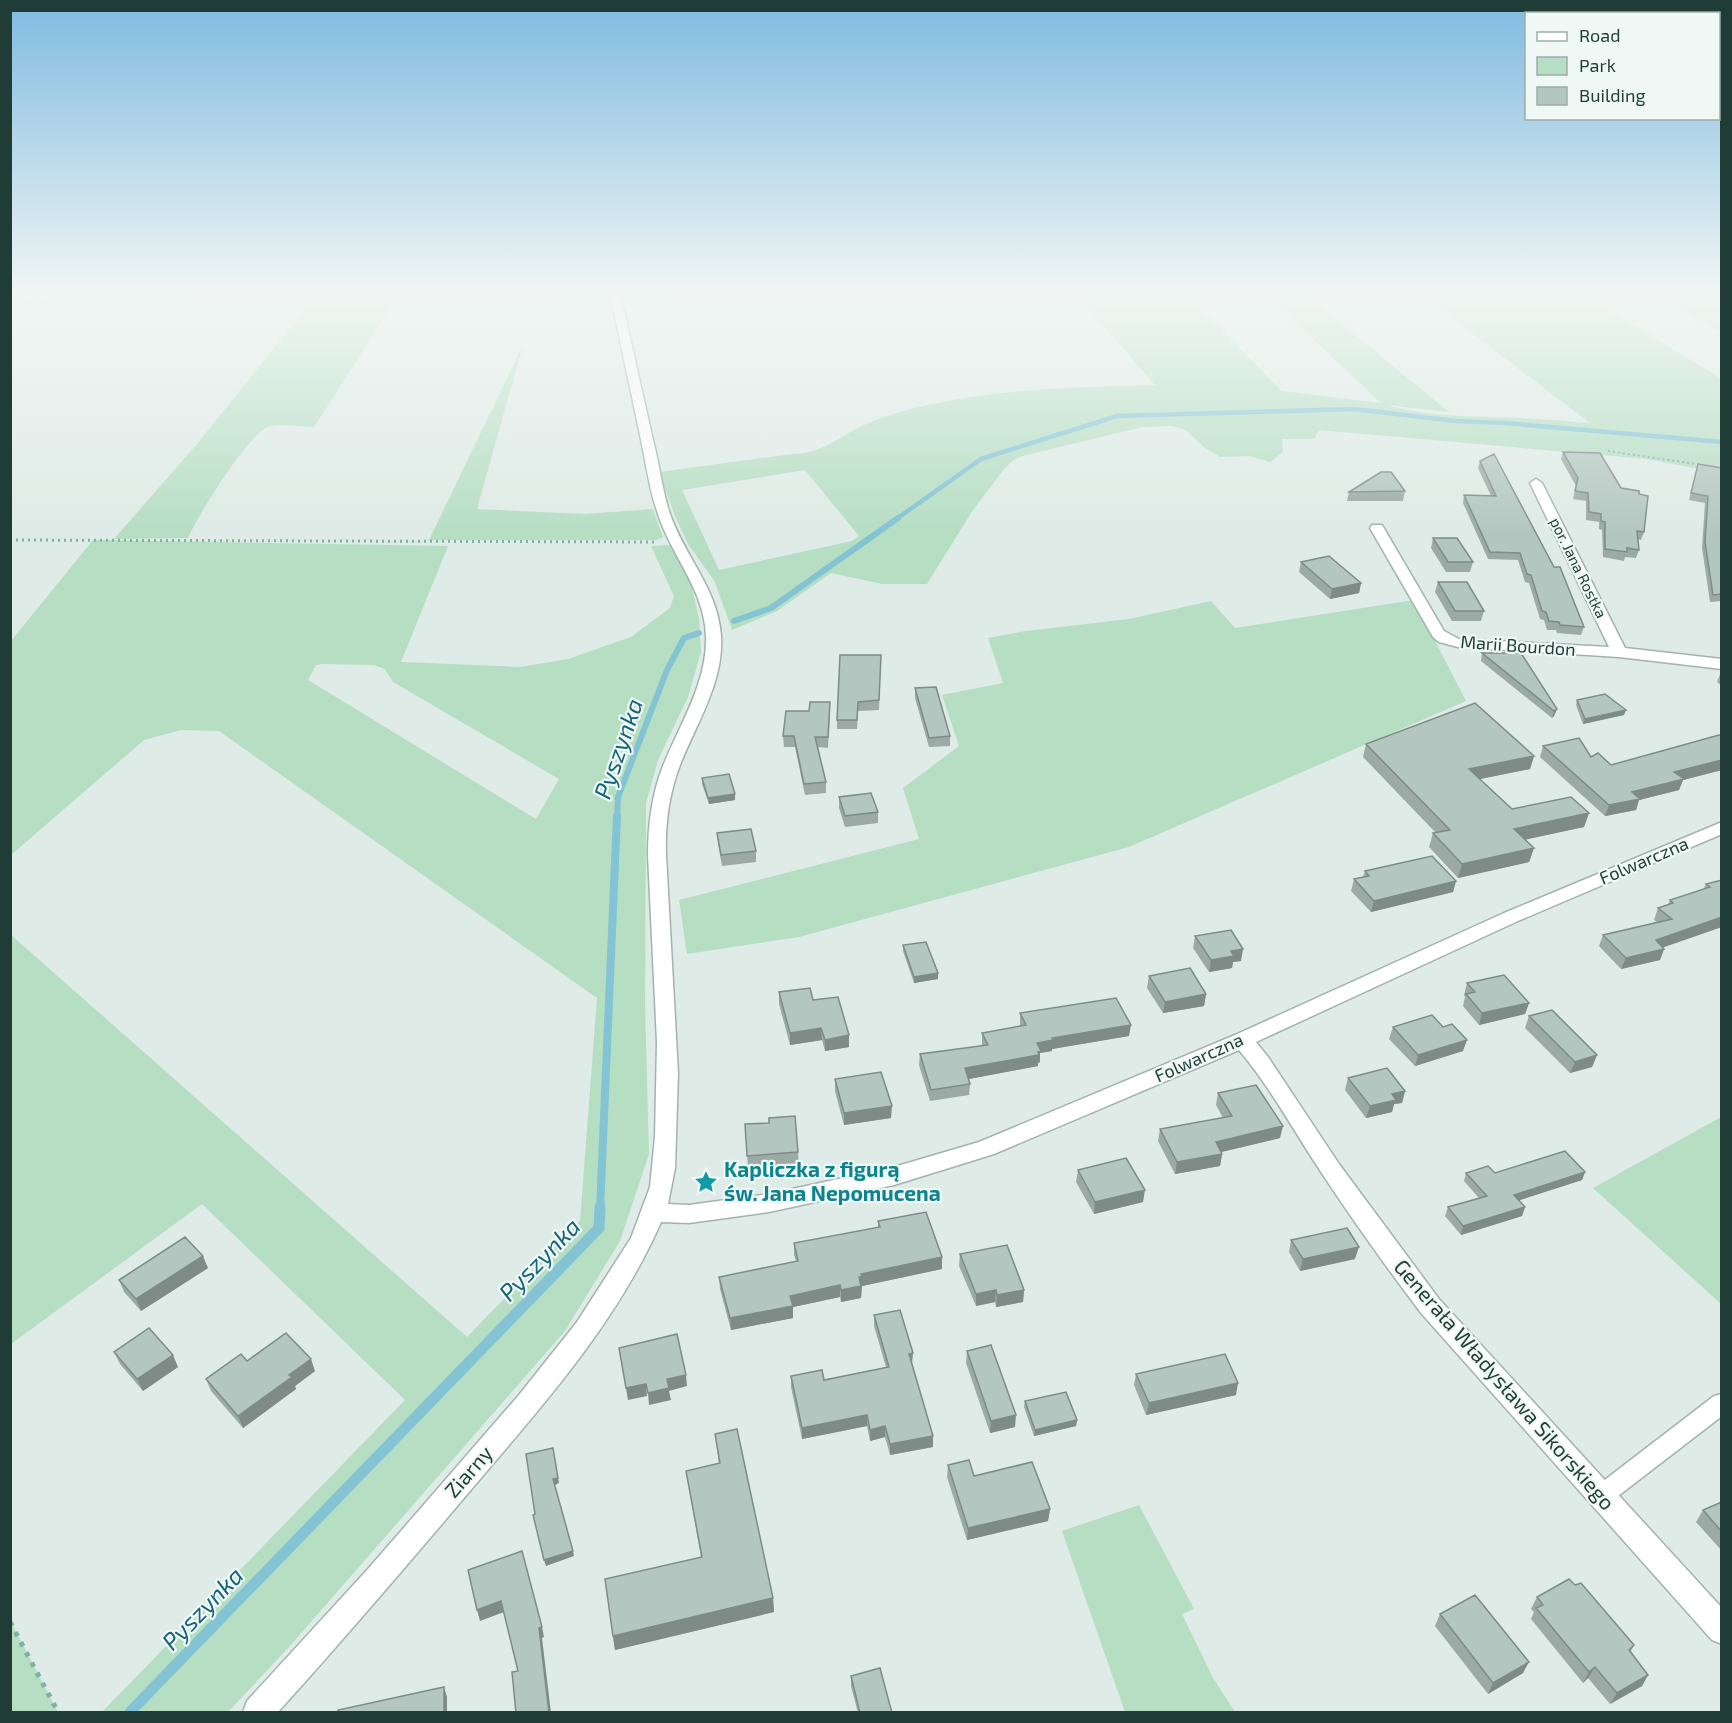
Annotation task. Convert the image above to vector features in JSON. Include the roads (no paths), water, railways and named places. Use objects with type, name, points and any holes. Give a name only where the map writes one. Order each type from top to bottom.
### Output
[{"type":"street","name":"Ziarny","points":[[258,1713],[531,1402],[586,1329],[636,1254],[654,1212],[663,1171],[667,1107],[658,819],[663,790],[706,689],[714,632],[710,607],[675,541],[656,484],[633,373]]},
{"type":"street","name":"por. Jana Rostka","points":[[1536,483],[1620,652]]},
{"type":"street","name":"Marii Bourdon","points":[[1377,528],[1438,634],[1444,639],[1458,643],[1620,652],[1722,664]]},
{"type":"street","name":"Folwarczna","points":[[654,1212],[689,1214],[769,1203],[894,1176],[1008,1139],[1242,1040],[1511,917],[1722,827]]},
{"type":"street","name":"Generała Władysława Sikorskiego","points":[[1242,1040],[1261,1062],[1377,1236],[1430,1306],[1722,1630]]},
{"type":"lane","points":[[1601,1496],[1722,1403]]},
{"type":"waterway","name":"Pyszynka","points":[[895,520],[981,459],[1117,416],[1354,409],[1455,421],[1505,423],[1722,442]]},
{"type":"waterway","name":"Pyszynka","points":[[734,621],[771,608],[898,518]]},
{"type":"waterway","name":"Pyszynka","points":[[617,817],[618,797],[667,670],[684,638],[699,633]]},
{"type":"waterway","name":"Pyszynka","points":[[600,1209],[617,816]]},
{"type":"waterway","name":"Pyszynka","points":[[130,1712],[599,1228],[600,1207]]},
{"type":"place","name":"Kapliczka z figurą św. Jana Nepomucena","points":[[706,1182]]}]
